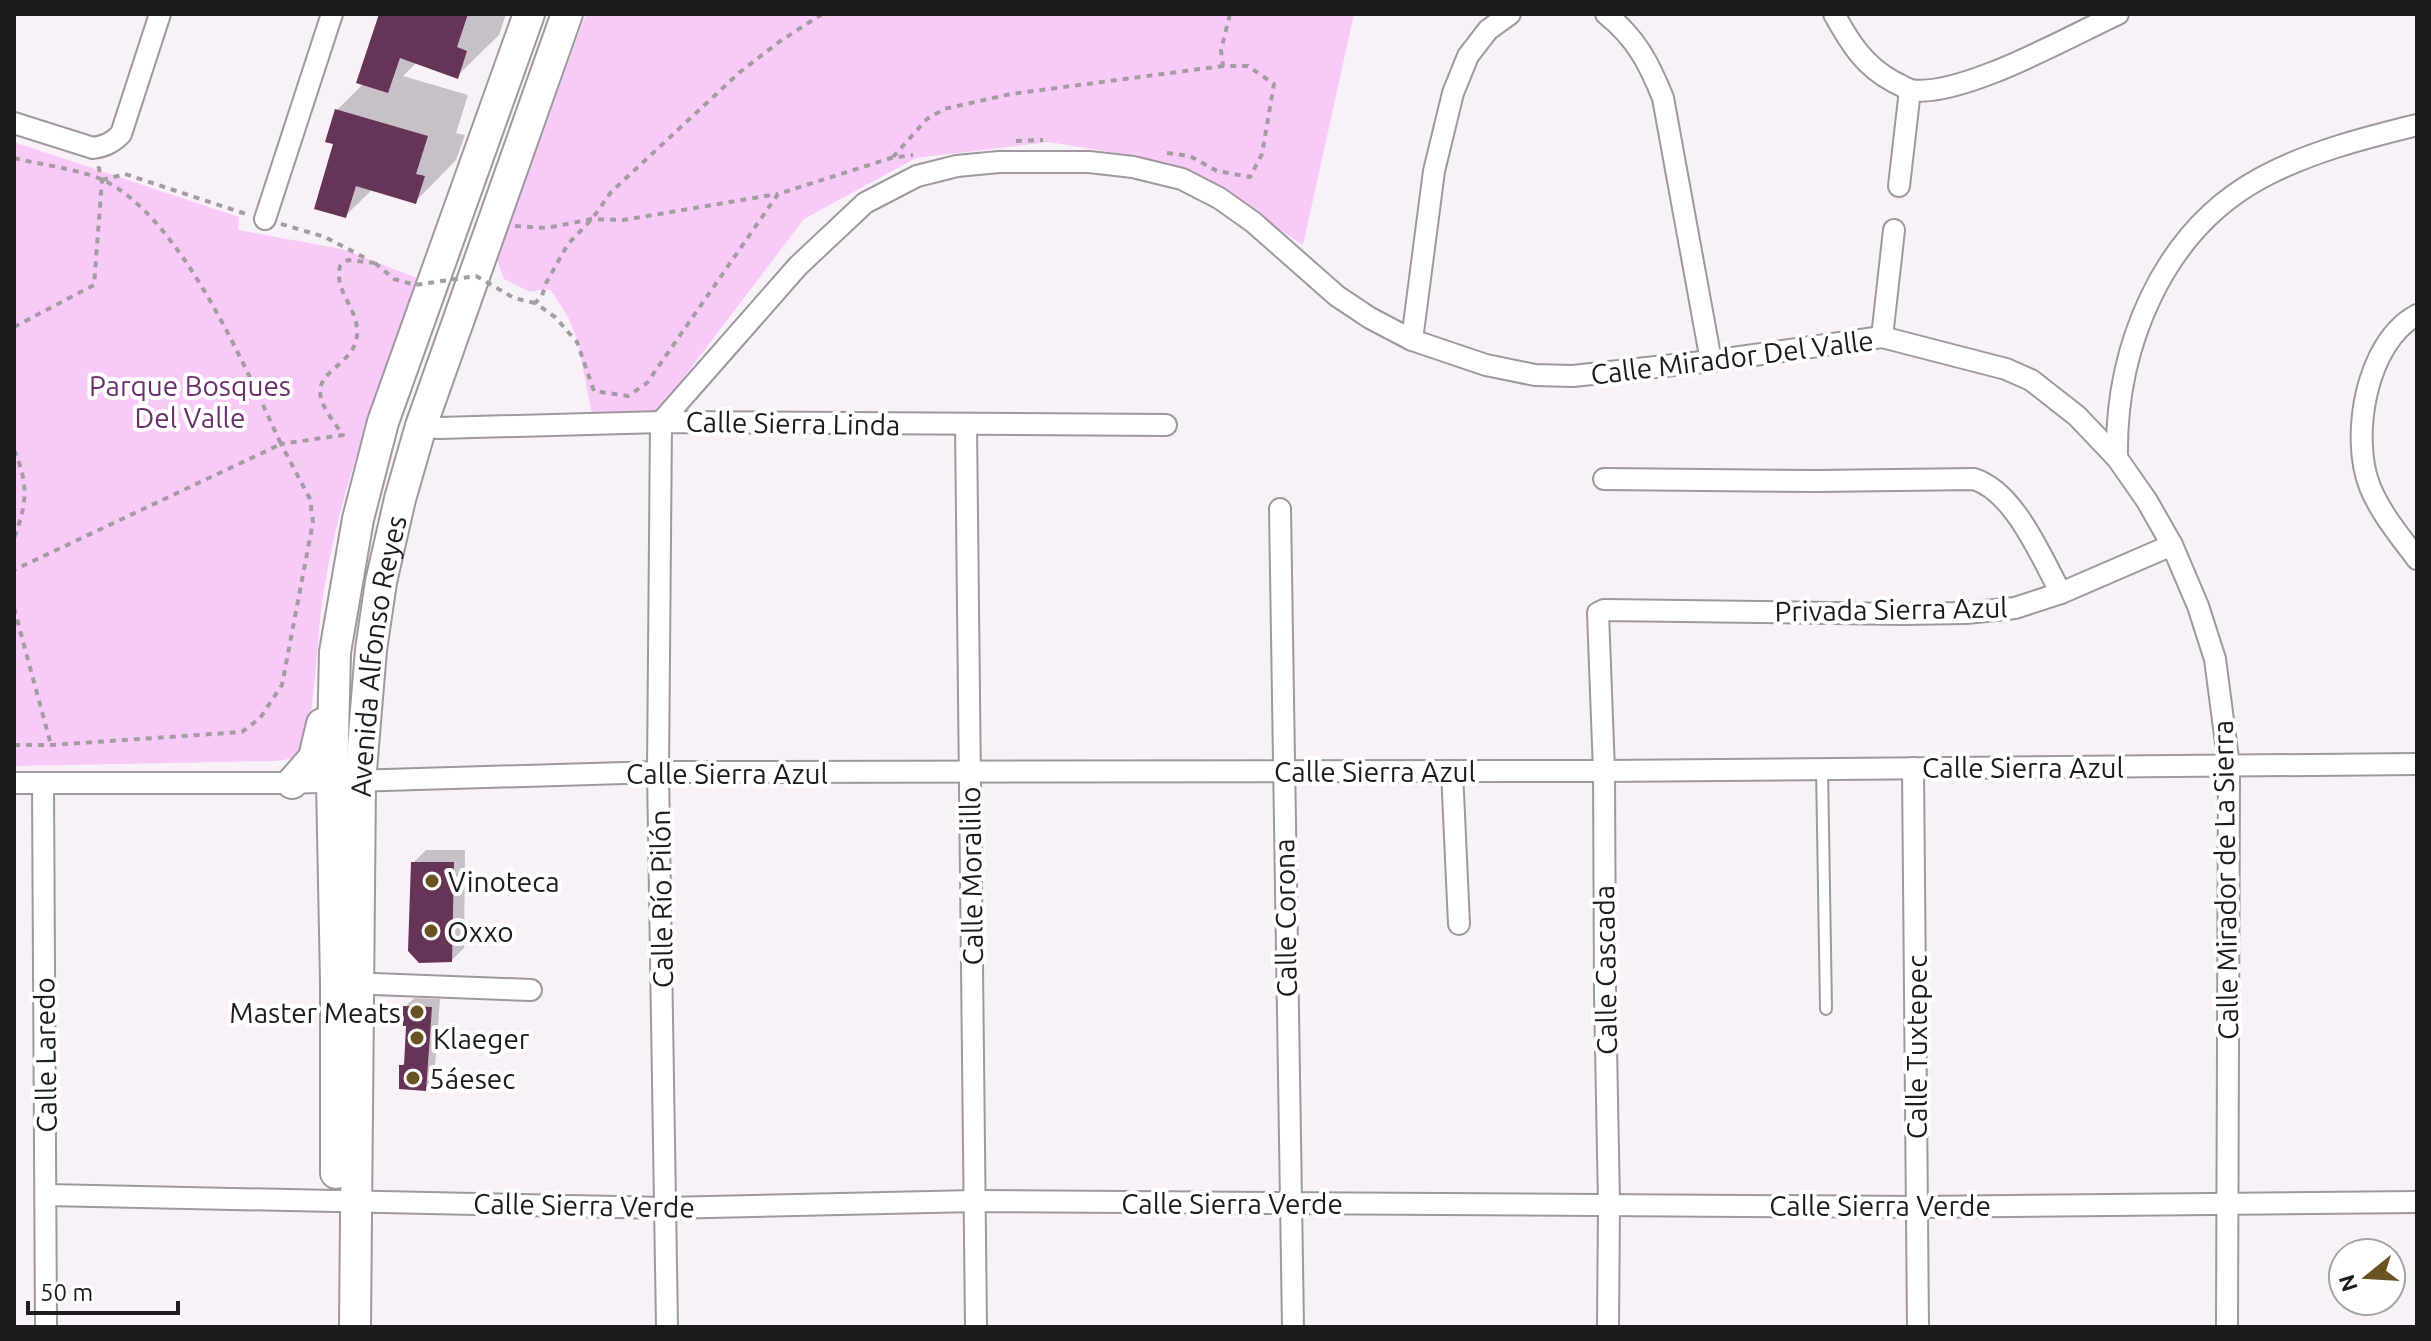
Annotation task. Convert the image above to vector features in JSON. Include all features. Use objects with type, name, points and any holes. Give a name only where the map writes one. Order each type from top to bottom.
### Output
[{"type":"main road","name":"Avenida Alfonso Reyes","points":[[337,1327],[346,1202],[347,983],[346,782],[335,652],[358,519],[383,422],[529,14]]},
{"type":"main road","name":"Avenida Alfonso Reyes","points":[[346,782],[381,582],[421,426],[567,14]]},
{"type":"main road","points":[[292,783],[314,758],[335,652]]},
{"type":"main road","name":"Avenida Alfonso Reyes","points":[[346,1202],[355,1327]]},
{"type":"street","points":[[14,123],[93,148],[104,146],[121,134],[160,14]]},
{"type":"street","points":[[265,219],[332,14]]},
{"type":"street","points":[[661,422],[798,266],[837,227],[865,203],[889,188],[917,176],[957,166],[999,162],[1089,162],[1133,167],[1182,179],[1219,198],[1253,222],[1337,296],[1412,340],[1434,171],[1453,93],[1468,56],[1488,30],[1510,14]]},
{"type":"street","points":[[1606,14],[1623,28],[1649,61],[1663,98],[1711,361]]},
{"type":"street","points":[[1834,14],[1861,57],[1873,69],[1910,90],[1972,81],[2118,14]]},
{"type":"street","points":[[1899,186],[1910,90]]},
{"type":"street","points":[[2117,458],[2116,428],[2130,348],[2158,280],[2181,246],[2211,214],[2259,179],[2362,138],[2417,125]]},
{"type":"street","points":[[1882,337],[1894,230]]},
{"type":"street","points":[[2417,315],[2394,334],[2372,372],[2361,440],[2369,483],[2378,504],[2417,559]]},
{"type":"street","name":"Calle Mirador Del Valle","points":[[1412,340],[1486,365],[1535,375],[1573,376],[1882,337],[2006,369],[2031,380],[2077,416],[2117,458]]},
{"type":"street","name":"Calle Sierra Linda","points":[[421,426],[661,422],[1166,425]]},
{"type":"street","name":"Calle Río Pilón","points":[[661,422],[658,772],[667,1327]]},
{"type":"street","name":"Calle Moralillo","points":[[966,425],[976,1327]]},
{"type":"street","name":"Calle Mirador de La Sierra","points":[[2117,458],[2172,545],[2198,606],[2215,659],[2229,766],[2227,1327]]},
{"type":"street","points":[[1604,479],[1974,479],[1984,482],[2010,506],[2061,593]]},
{"type":"street","name":"Calle Corona","points":[[1280,509],[1293,1327]]},
{"type":"street","name":"Privada Sierra Azul","points":[[1598,613],[1620,610],[1966,613],[2015,608],[2061,593],[2172,545]]},
{"type":"street","name":"Calle Cascada","points":[[1598,613],[1604,771],[1608,1327]]},
{"type":"street","name":"Calle Sierra Azul","points":[[14,783],[292,783],[658,772],[1604,771],[2417,764]]},
{"type":"street","name":"Calle Tuxtepec","points":[[1913,768],[1918,1327]]},
{"type":"street","points":[[1452,771],[1459,924]]},
{"type":"street","name":"Calle Laredo","points":[[43,784],[46,1327]]},
{"type":"street","points":[[347,983],[531,990]]},
{"type":"street","name":"Calle Sierra Verde","points":[[47,1195],[666,1208],[975,1201],[1917,1207],[2417,1202]]},
{"type":"lane","points":[[1822,767],[1826,1009]]},
{"type":"path","points":[[535,303],[542,296],[568,244],[592,219],[611,192],[740,72],[822,14]]},
{"type":"path","points":[[1223,66],[1221,50],[1230,14]]},
{"type":"path","points":[[891,158],[927,119],[944,109],[1011,94],[1223,66],[1248,66],[1274,84],[1262,154],[1250,177],[1217,171],[1190,156],[1161,153]]},
{"type":"path","points":[[1015,141],[1045,140]]},
{"type":"path","points":[[14,327],[94,285],[102,180],[93,148]]},
{"type":"path","points":[[505,224],[547,228],[592,219],[623,220],[778,194],[891,158],[922,154]]},
{"type":"path","points":[[14,158],[102,180],[154,220],[197,280],[228,333],[310,499],[313,522],[282,685],[260,718],[242,732],[14,745]]},
{"type":"path","points":[[102,180],[125,174],[325,237],[375,263],[394,279],[415,285],[476,276],[514,298],[535,303],[555,317],[577,342],[594,391],[628,396],[647,383],[778,194]]},
{"type":"path","points":[[14,570],[281,444],[343,435],[324,405],[320,389],[325,379],[353,351],[358,333],[355,315],[341,291],[337,276],[340,266],[348,260],[375,263]]},
{"type":"path","points":[[14,450],[25,483],[24,511],[14,538]]},
{"type":"path","points":[[14,608],[51,745]]},
{"type":"green space","points":[[586,14],[1354,14],[1303,245],[1210,184],[1127,155],[1049,142],[916,158],[804,219],[652,419],[602,425],[591,410],[578,342],[568,317],[551,290],[530,292],[504,279],[497,260]]},
{"type":"green space","name":"Parque Bosques Del Valle","points":[[14,142],[239,217],[238,230],[342,249],[417,278],[360,443],[337,527],[321,612],[309,728],[302,751],[293,757],[275,761],[14,766]]},
{"type":"building","points":[[379,14],[468,14],[457,47],[467,51],[458,79],[400,58],[388,93],[356,83]]},
{"type":"building","points":[[335,109],[428,136],[416,174],[425,176],[416,204],[356,186],[346,218],[314,209],[333,144],[325,142]]},
{"type":"building","points":[[411,862],[454,862],[452,962],[419,963],[408,951]]},
{"type":"building","points":[[403,1006],[432,1007],[426,1091],[399,1089],[399,1065],[404,1065],[406,1026],[403,1026]]},
{"type":"place","name":"Vinoteca","points":[[432,881]]},
{"type":"place","name":"Oxxo","points":[[431,931]]},
{"type":"place","name":"Master Meats","points":[[417,1012]]},
{"type":"place","name":"Klaeger","points":[[417,1038]]},
{"type":"place","name":"5áesec","points":[[413,1078]]}]
